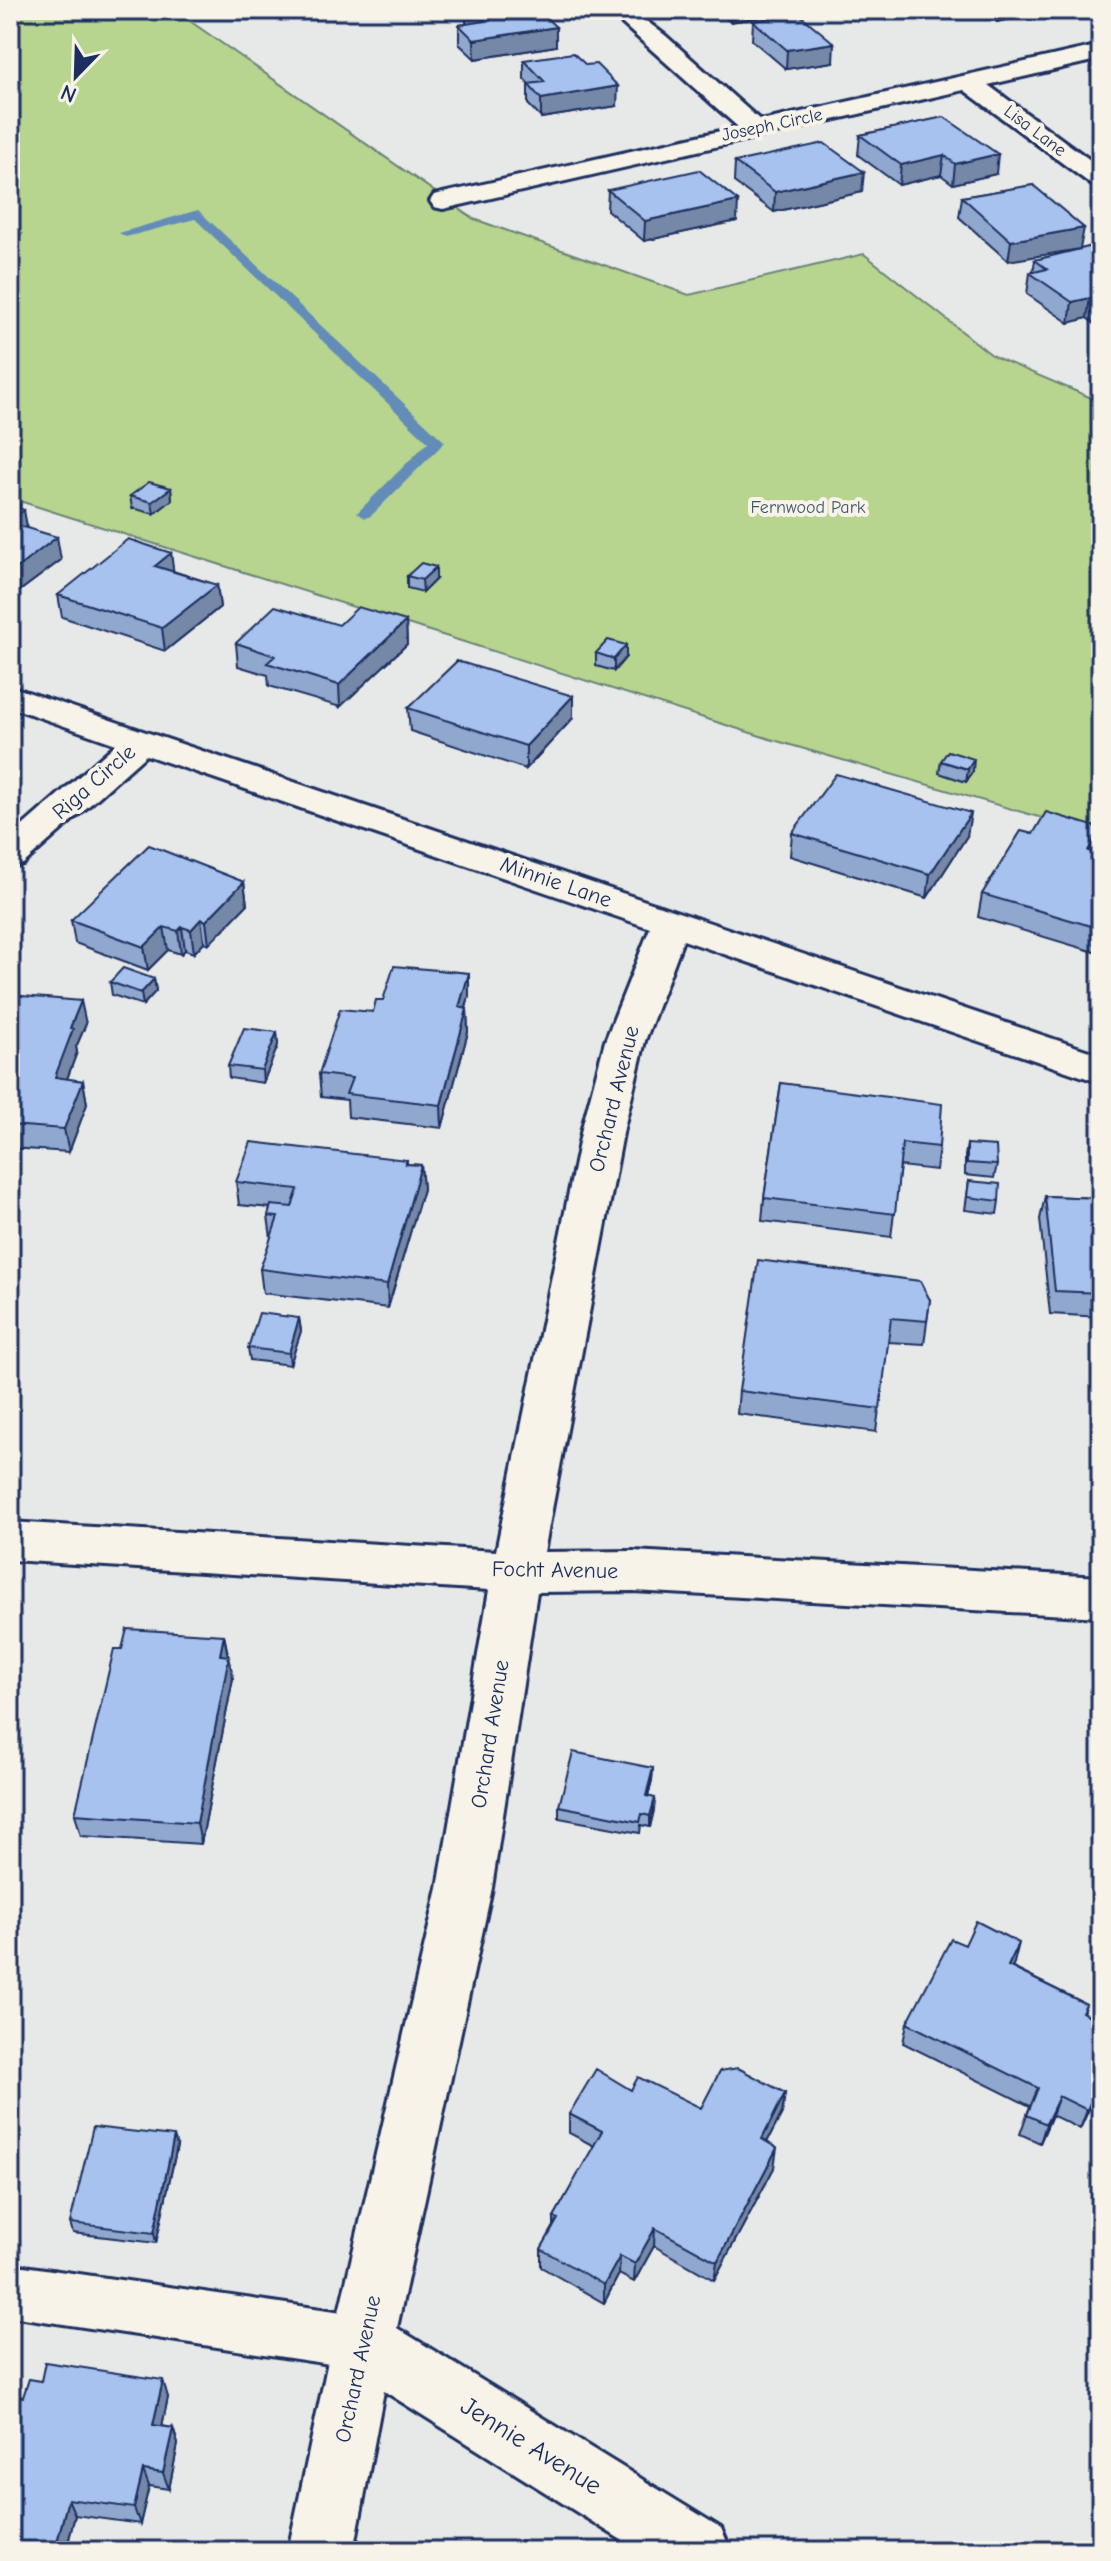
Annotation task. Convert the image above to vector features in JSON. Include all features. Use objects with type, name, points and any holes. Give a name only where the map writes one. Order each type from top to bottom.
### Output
[{"type":"street","points":[[618,10],[658,41],[755,129]]},
{"type":"street","name":"Joseph Circle","points":[[443,201],[1101,52]]},
{"type":"street","name":"Lisa Lane","points":[[970,83],[1101,180]]},
{"type":"street","name":"Minnie Lane","points":[[10,696],[1101,1069]]},
{"type":"street","name":"Riga Circle","points":[[10,856],[142,740]]},
{"type":"street","name":"Orchard Avenue","points":[[321,2551],[363,2342],[465,1888],[516,1572],[603,1128],[625,1041],[671,922]]},
{"type":"street","name":"Focht Avenue","points":[[10,1541],[516,1572],[633,1571],[1101,1597]]},
{"type":"street","name":"Jennie Avenue","points":[[363,2342],[698,2551]]},
{"type":"lane","points":[[10,2290],[363,2342]]},
{"type":"green space","name":"Fernwood Park","points":[[10,10],[174,10],[474,219],[689,295],[864,254],[993,356],[1101,402],[1101,835],[770,739],[10,498],[10,246],[22,234],[10,232]]},
{"type":"building","points":[[473,10],[538,10],[556,27],[474,40],[459,25],[485,21]]},
{"type":"building","points":[[799,14],[834,43],[787,50],[753,21]]},
{"type":"building","points":[[573,53],[586,65],[596,64],[618,86],[541,99],[528,84],[545,82],[524,60]]},
{"type":"building","points":[[944,117],[998,154],[955,164],[944,155],[901,165],[860,135]]},
{"type":"building","points":[[824,143],[864,172],[775,192],[735,162]]},
{"type":"building","points":[[699,170],[738,201],[645,221],[608,190]]},
{"type":"building","points":[[1033,185],[1084,228],[1011,241],[962,197]]},
{"type":"building","points":[[1101,244],[1101,305],[1090,298],[1072,302],[1030,273],[1047,269],[1035,260]]},
{"type":"building","points":[[149,482],[171,488],[152,502],[130,496]]},
{"type":"building","points":[[10,501],[20,504],[15,507],[24,510],[10,520]]},
{"type":"building","points":[[10,523],[57,537],[13,571],[10,570]]},
{"type":"building","points":[[128,539],[171,553],[155,566],[217,585],[162,628],[58,595]]},
{"type":"building","points":[[421,563],[436,567],[422,580],[407,576]]},
{"type":"building","points":[[275,606],[339,625],[358,607],[406,621],[339,685],[267,663],[275,656],[236,643]]},
{"type":"building","points":[[608,640],[626,645],[614,659],[596,653]]},
{"type":"building","points":[[457,661],[573,696],[526,746],[408,708]]},
{"type":"building","points":[[948,751],[974,759],[968,769],[941,761]]},
{"type":"building","points":[[836,774],[971,813],[930,874],[792,833]]},
{"type":"building","points":[[1046,812],[1100,828],[1088,851],[1101,855],[1101,929],[982,894],[1021,831],[1033,834]]},
{"type":"building","points":[[149,845],[244,882],[206,921],[201,919],[191,930],[182,927],[178,931],[164,927],[144,947],[71,920]]},
{"type":"building","points":[[394,966],[469,973],[459,1007],[467,1009],[441,1105],[346,1094],[352,1078],[319,1074],[340,1009],[373,1012],[376,1000],[383,1000]]},
{"type":"building","points":[[123,968],[154,979],[141,993],[110,982]]},
{"type":"building","points":[[10,995],[81,1001],[55,1077],[83,1081],[64,1129],[10,1125]]},
{"type":"building","points":[[244,1028],[277,1032],[262,1070],[228,1066]]},
{"type":"building","points":[[781,1083],[942,1104],[939,1147],[902,1143],[895,1214],[764,1198]]},
{"type":"building","points":[[251,1142],[407,1160],[405,1164],[421,1165],[387,1285],[260,1269],[278,1217],[268,1216],[271,1205],[292,1207],[298,1189],[236,1182]]},
{"type":"building","points":[[967,1144],[996,1146],[997,1165],[967,1163]]},
{"type":"building","points":[[969,1181],[1000,1184],[999,1201],[967,1197]]},
{"type":"building","points":[[1045,1196],[1101,1198],[1101,1293],[1055,1291]]},
{"type":"building","points":[[758,1260],[920,1281],[930,1300],[927,1321],[891,1318],[880,1409],[739,1391]]},
{"type":"building","points":[[259,1313],[299,1318],[289,1353],[248,1348]]},
{"type":"building","points":[[127,1629],[224,1635],[220,1655],[229,1656],[197,1823],[75,1814],[114,1649],[122,1649]]},
{"type":"building","points":[[573,1752],[653,1768],[646,1796],[655,1798],[650,1816],[642,1814],[640,1822],[559,1806]]},
{"type":"building","points":[[976,1921],[1019,1943],[1008,1966],[1086,2004],[1082,2012],[1101,2022],[1101,2078],[1087,2110],[1059,2096],[1046,2124],[1027,2115],[1038,2088],[907,2023],[951,1939],[965,1945]]},
{"type":"building","points":[[738,2068],[785,2093],[762,2139],[777,2148],[717,2262],[655,2228],[635,2264],[620,2256],[604,2285],[541,2249],[558,2219],[554,2217],[602,2131],[569,2114],[596,2069],[631,2090],[638,2077],[701,2108],[720,2071]]},
{"type":"building","points":[[93,2127],[174,2136],[154,2233],[70,2223]]},
{"type":"building","points":[[45,2362],[163,2380],[153,2425],[173,2428],[163,2473],[143,2470],[134,2508],[68,2499],[56,2546],[41,2543],[39,2551],[10,2550],[10,2396],[23,2397],[29,2379],[41,2381]]},
{"type":"waterway","points":[[126,233],[198,214],[437,442],[365,513]]}]
